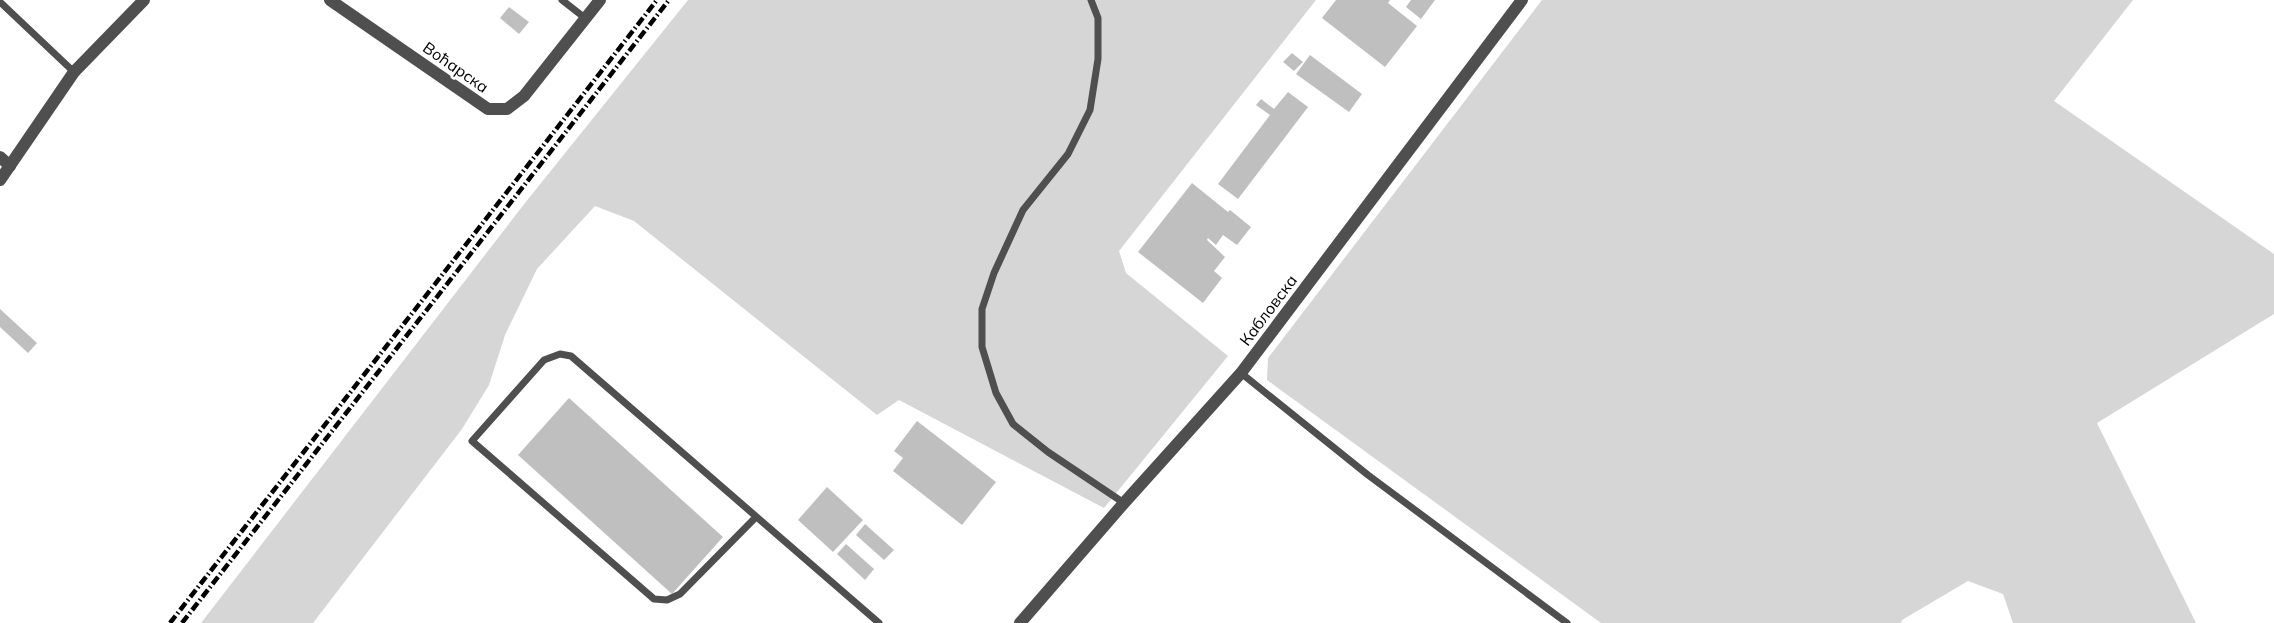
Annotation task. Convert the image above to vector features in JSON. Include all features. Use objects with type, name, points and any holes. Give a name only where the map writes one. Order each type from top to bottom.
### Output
[{"type":"street","points":[[0,180],[74,72],[144,0]]},
{"type":"street","name":"Воћарска","points":[[330,0],[488,109],[507,109],[524,96],[600,0]]},
{"type":"street","name":"Кабловска","points":[[1020,623],[1240,373],[1522,0]]},
{"type":"street","points":[[0,157],[10,166]]},
{"type":"lane","points":[[562,0],[585,18]]},
{"type":"lane","points":[[1091,0],[1098,18],[1098,59],[1090,110],[1068,154],[1023,210],[994,273],[982,309],[982,347],[996,393],[1013,424],[1048,452],[1124,503]]},
{"type":"lane","points":[[0,2],[74,72]]},
{"type":"lane","points":[[756,517],[680,594],[668,600],[654,599],[472,441],[544,360],[560,354],[571,356],[879,623]]},
{"type":"lane","points":[[1240,373],[1368,475],[1567,623]]},
{"type":"shaded area","points":[[688,0],[1316,0],[1119,251],[1126,273],[1228,356],[1104,508],[899,400],[877,415],[634,221],[595,206],[537,269],[505,335],[489,385],[462,429],[313,623],[201,623],[525,203]]},
{"type":"shaded area","points":[[1542,0],[2133,0],[2054,101],[2274,254],[2274,314],[2097,423],[2196,623],[2013,623],[2003,594],[1968,581],[1902,620],[1901,623],[1601,623],[1267,380],[1268,358]]},
{"type":"building","points":[[1336,0],[1390,0],[1388,3],[1417,26],[1385,67],[1322,18]]},
{"type":"building","points":[[1411,0],[1435,0],[1421,19],[1406,7]]},
{"type":"building","points":[[509,7],[529,22],[519,34],[500,18]]},
{"type":"building","points":[[1292,53],[1303,62],[1294,71],[1283,62]]},
{"type":"building","points":[[1310,55],[1362,94],[1349,112],[1296,74]]},
{"type":"building","points":[[1288,92],[1308,107],[1238,199],[1218,184],[1270,115],[1256,105],[1261,99],[1274,109]]},
{"type":"building","points":[[1192,183],[1251,227],[1237,245],[1223,235],[1216,245],[1208,238],[1207,240],[1225,257],[1214,271],[1222,278],[1203,303],[1138,252]]},
{"type":"building","points":[[0,309],[37,343],[28,353],[0,327]]},
{"type":"building","points":[[569,398],[723,537],[672,594],[518,455]]},
{"type":"building","points":[[917,421],[996,482],[962,525],[893,471],[903,458],[894,451]]},
{"type":"building","points":[[827,487],[863,520],[833,552],[798,520]]},
{"type":"building","points":[[865,524],[894,550],[884,560],[856,535]]},
{"type":"building","points":[[846,544],[874,569],[865,580],[837,554]]},
{"type":"railway","points":[[170,623],[657,0]]},
{"type":"railway","points":[[182,623],[669,0]]}]
